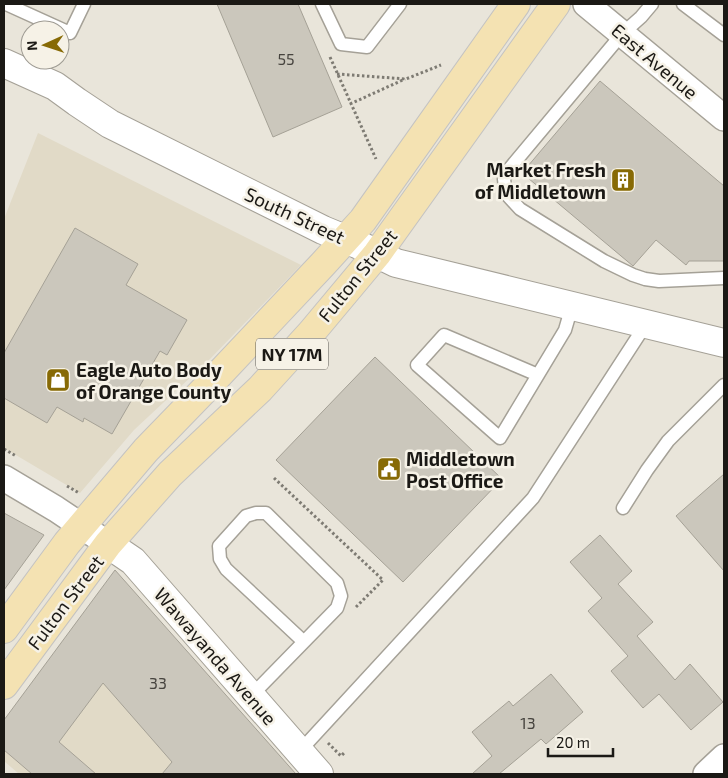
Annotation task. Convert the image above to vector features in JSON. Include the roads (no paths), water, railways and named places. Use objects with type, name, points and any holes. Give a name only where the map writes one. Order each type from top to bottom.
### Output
[{"type":"main road","name":"Fulton Street","points":[[4,685],[108,544],[170,474],[260,389],[311,333],[360,246],[362,220],[516,4]]},
{"type":"main road","name":"Fulton Street","points":[[4,629],[68,543],[146,450],[209,385],[360,246],[556,4]]},
{"type":"street","name":"East Avenue","points":[[586,4],[724,118]]},
{"type":"street","name":"South Street","points":[[4,63],[55,86],[110,124],[323,230],[396,263],[724,343]]},
{"type":"street","points":[[4,478],[82,527]]},
{"type":"street","name":"Fulton Street","points":[[82,527],[108,544]]},
{"type":"street","name":"Wawayanda Avenue","points":[[108,544],[132,561],[319,774]]},
{"type":"street","points":[[706,774],[724,757]]},
{"type":"lane","points":[[6,4],[70,33],[84,4]]},
{"type":"lane","points":[[322,4],[341,44],[367,47],[400,4]]},
{"type":"lane","points":[[652,4],[622,34],[510,168],[504,179],[505,187],[508,196],[520,209],[604,261],[632,275],[659,281],[724,278]]},
{"type":"lane","points":[[683,4],[724,35]]},
{"type":"lane","points":[[538,376],[444,335],[418,365],[500,438],[538,376],[565,330],[572,306]]},
{"type":"lane","points":[[299,752],[533,498],[646,324]]},
{"type":"lane","points":[[622,508],[668,441],[724,385]]},
{"type":"lane","points":[[251,696],[304,642],[337,608],[341,596],[338,583],[266,513],[246,516],[219,546],[220,559],[226,569],[304,642]]},
{"type":"place","name":"Market Fresh of Middletown","points":[[623,180]]},
{"type":"place","name":"Eagle Auto Body of Orange County","points":[[58,380]]},
{"type":"place","name":"Middletown Post Office","points":[[389,469]]}]
